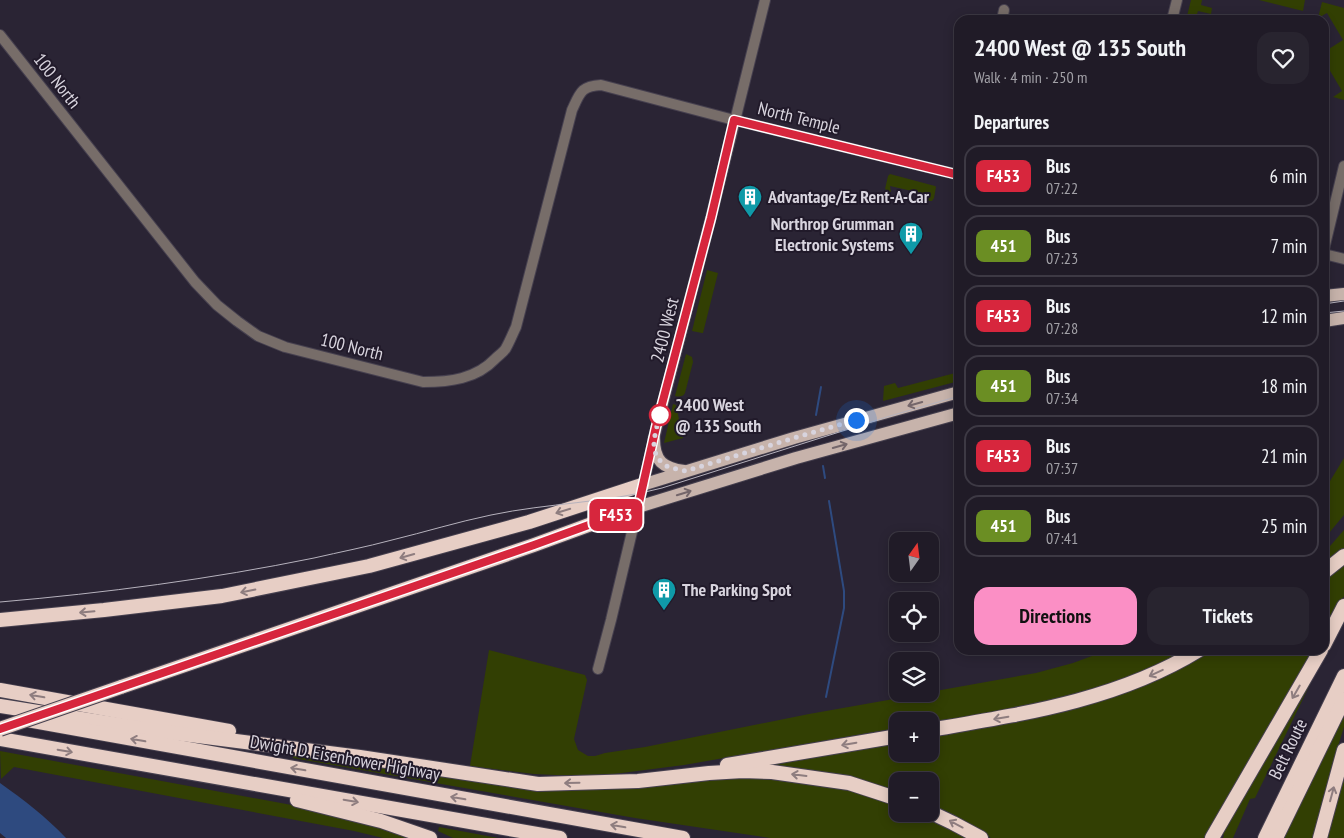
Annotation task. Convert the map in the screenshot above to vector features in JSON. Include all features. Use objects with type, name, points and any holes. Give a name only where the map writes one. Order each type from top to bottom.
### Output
[{"type":"highway","points":[[0,620],[222,596],[369,566],[529,522],[642,484]]},
{"type":"highway","points":[[0,729],[534,545],[638,507]]},
{"type":"highway","points":[[1329,568],[1344,556]]},
{"type":"highway","points":[[1329,637],[1344,606]]},
{"type":"highway","points":[[939,728],[1028,713],[1107,693],[1141,680],[1189,655]]},
{"type":"highway","points":[[1212,838],[1318,655]]},
{"type":"highway","name":"Belt Route","points":[[1265,838],[1344,676]]},
{"type":"highway","points":[[0,690],[156,717],[360,757]]},
{"type":"highway","name":"Belt Route","points":[[1276,838],[1344,699]]},
{"type":"highway","points":[[0,706],[151,730],[360,757],[538,784],[638,781],[743,771],[809,776],[849,783],[889,796]]},
{"type":"highway","name":"Dwight D. Eisenhower Highway","points":[[0,715],[683,838]]},
{"type":"highway","points":[[638,781],[889,737]]},
{"type":"highway","points":[[0,739],[560,838]]},
{"type":"highway","points":[[1320,838],[1344,750]]},
{"type":"highway","points":[[182,772],[381,821],[430,838]]},
{"type":"highway","points":[[939,816],[980,838]]},
{"type":"highway","points":[[513,830],[546,838]]},
{"type":"main road","points":[[1329,296],[1344,294]]},
{"type":"main road","points":[[1329,320],[1344,318]]},
{"type":"main road","points":[[642,484],[794,438],[954,393]]},
{"type":"main road","points":[[638,507],[796,458],[954,414]]},
{"type":"main road","points":[[654,440],[655,453],[660,461],[672,469],[686,471]]},
{"type":"street","name":"2400 West","points":[[598,669],[642,484],[765,0]]},
{"type":"street","points":[[1173,15],[1176,0]]},
{"type":"street","name":"100 North","points":[[0,35],[195,282],[230,316],[258,336],[285,347],[423,382],[443,382],[462,379],[489,366],[506,349],[519,318],[572,110],[579,95],[590,86],[601,85],[631,94]]},
{"type":"street","name":"North Temple","points":[[631,94],[954,174]]},
{"type":"street","points":[[1329,228],[1344,166]]},
{"type":"street","points":[[1329,255],[1344,259]]},
{"type":"green space","points":[[1191,0],[1202,0],[1201,5],[1212,8],[1211,14],[1198,11],[1197,15],[1187,15]]},
{"type":"green space","points":[[1259,0],[1305,0],[1303,11]]},
{"type":"green space","points":[[1322,2],[1344,8],[1344,100],[1333,97],[1342,91],[1329,69],[1329,49],[1343,40],[1329,15],[1327,13],[1319,15]]},
{"type":"green space","points":[[890,174],[935,186],[934,198],[932,201],[927,201],[925,194],[890,186],[891,192],[885,189]]},
{"type":"green space","points":[[707,270],[718,273],[702,333],[692,331]]},
{"type":"green space","points":[[686,354],[692,357],[693,362],[685,393],[681,396],[675,396]]},
{"type":"green space","points":[[954,373],[954,382],[883,401],[884,386],[895,383],[898,388]]},
{"type":"green space","points":[[673,404],[676,405],[683,438],[664,443]]},
{"type":"green space","points":[[1344,458],[1344,515],[1329,533],[1329,483]]},
{"type":"green space","points":[[1344,530],[1344,596],[1329,624],[1329,547]]},
{"type":"green space","points":[[489,650],[585,675],[587,680],[574,739],[578,750],[588,756],[645,747],[889,700],[889,702],[939,702],[939,690],[1036,673],[1095,655],[1178,655],[1159,666],[1086,693],[1028,707],[939,722],[939,712],[889,712],[889,729],[684,765],[606,775],[534,774],[470,766]]},
{"type":"green space","points":[[1203,655],[1312,655],[1209,838],[991,838],[939,810],[939,772],[889,772],[889,791],[833,775],[786,767],[757,767],[889,741],[889,762],[939,762],[939,733],[1015,720]]},
{"type":"green space","points":[[1317,670],[1255,798],[1250,799],[1233,838],[1223,838],[1224,835],[1221,834]]},
{"type":"green space","points":[[1344,708],[1344,727],[1334,759],[1315,838],[1281,838]]},
{"type":"green space","points":[[0,751],[340,814],[417,838],[383,838],[14,767],[1,779]]},
{"type":"green space","points":[[293,755],[367,762],[478,781],[691,777],[803,778],[889,800],[889,822],[939,822],[939,820],[973,838],[770,838],[635,818],[293,758]]},
{"type":"green space","points":[[1344,760],[1344,838],[1324,838]]},
{"type":"green space","points":[[439,827],[498,838],[453,838],[438,831]]},
{"type":"water","points":[[0,783],[51,823],[66,838],[6,838],[0,833]]},
{"type":"waterway","points":[[816,415],[821,387]]},
{"type":"waterway","points":[[823,466],[825,478]]},
{"type":"waterway","points":[[826,697],[844,608],[844,591],[829,501]]},
{"type":"tram line","points":[[1329,303],[1344,301]]},
{"type":"tram line","points":[[1329,312],[1344,311]]},
{"type":"tram line","points":[[0,602],[118,590],[197,579],[314,558],[491,515],[641,493],[954,397]]},
{"type":"bus line","name":"F453","points":[[0,729],[534,545],[638,507],[656,427],[711,218],[734,120],[954,174]]},
{"type":"place","name":"Advantage/Ez Rent-A-Car","points":[[750,218]]},
{"type":"place","name":"Northrop Grumman Electronic Systems","points":[[911,255]]},
{"type":"place","name":"2400 West @ 135 South","points":[[660,415]]},
{"type":"place","name":"The Parking Spot","points":[[664,611]]},
{"type":"route","points":[[660,415],[660,412],[654,440],[657,458],[672,469],[686,471],[856,420]]}]
